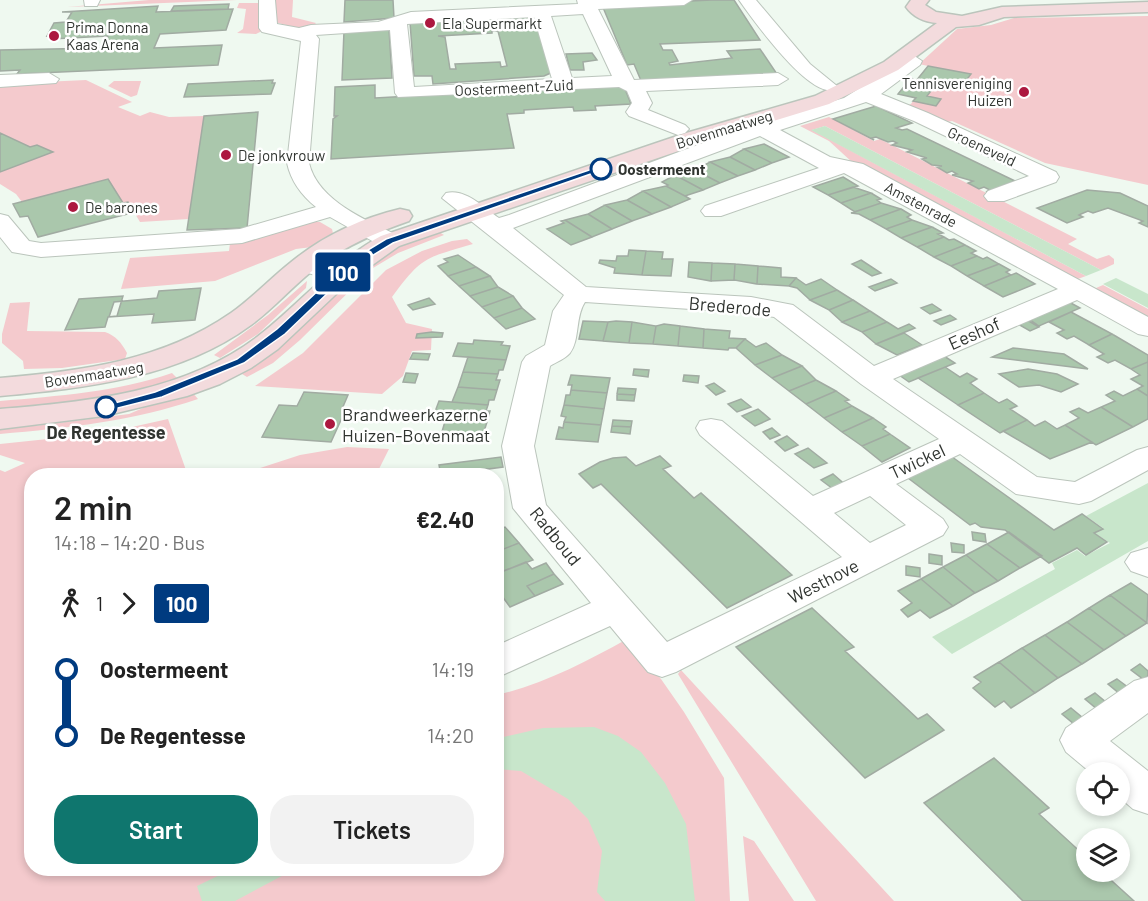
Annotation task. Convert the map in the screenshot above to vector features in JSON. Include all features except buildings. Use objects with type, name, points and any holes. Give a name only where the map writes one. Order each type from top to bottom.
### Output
[{"type":"street","points":[[267,0],[268,28],[300,34],[310,39],[298,169],[310,187],[333,209],[377,235]]},
{"type":"street","points":[[300,34],[312,30],[380,27],[406,13],[502,13],[542,11],[586,4],[684,0]]},
{"type":"street","points":[[747,0],[803,68],[827,86]]},
{"type":"street","points":[[986,6],[1109,0]]},
{"type":"street","points":[[586,4],[629,86],[642,103],[636,112],[678,129]]},
{"type":"street","points":[[986,6],[1148,7]]},
{"type":"street","points":[[934,13],[979,20],[986,6]]},
{"type":"street","points":[[542,11],[564,85]]},
{"type":"street","name":"Oostermeent-Zuid","points":[[406,13],[405,93],[564,85],[629,86],[778,79]]},
{"type":"street","name":"Bovenmaatweg","points":[[474,212],[636,139],[782,102],[827,86],[857,72],[889,52],[934,13]]},
{"type":"street","name":"Bovenmaatweg","points":[[0,387],[124,372],[163,360],[241,319],[304,265],[335,244],[474,212],[694,138],[822,100],[851,88],[891,66],[934,13]]},
{"type":"street","name":"Bovenmaatweg","points":[[474,212],[517,220],[660,164],[762,129],[818,114],[866,94],[913,61]]},
{"type":"street","points":[[0,81],[49,79]]},
{"type":"street","name":"Groeneveld","points":[[866,94],[1047,177],[996,196]]},
{"type":"street","name":"Amstenrade","points":[[762,129],[823,162],[855,169],[1148,328]]},
{"type":"street","points":[[713,212],[840,166]]},
{"type":"street","points":[[0,221],[21,247],[41,250],[242,236],[333,209]]},
{"type":"street","points":[[474,212],[579,294]]},
{"type":"street","name":"Bovenmaatweg","points":[[0,419],[123,404],[207,377],[241,361],[266,344],[341,273],[366,254],[377,235]]},
{"type":"street","points":[[304,265],[341,273]]},
{"type":"street","name":"Eeshof","points":[[871,378],[1066,295],[1076,288]]},
{"type":"street","name":"Brederode","points":[[579,294],[751,305],[783,311],[871,378],[1020,482],[1033,488],[1080,493],[1148,457]]},
{"type":"street","name":"Radboud","points":[[579,294],[572,299],[568,309],[558,349],[536,362],[518,446],[530,508],[663,662]]},
{"type":"street","name":"Westhove","points":[[663,662],[867,559],[711,428]]},
{"type":"street","name":"Twickel","points":[[810,511],[961,441]]},
{"type":"street","name":"Twickel","points":[[867,559],[931,527],[873,482]]},
{"type":"street","points":[[504,659],[616,607]]},
{"type":"street","points":[[1148,692],[1080,740],[1148,796]]},
{"type":"shaded area","points":[[149,0],[237,0],[67,7]]},
{"type":"shaded area","points":[[271,0],[293,0],[292,17],[316,23],[312,27],[297,28],[271,21]]},
{"type":"shaded area","points":[[239,3],[261,3],[262,31],[256,34],[237,33],[243,29],[246,9],[237,8]]},
{"type":"shaded area","name":"Tennisvereniging Huizen","points":[[1148,16],[1148,185],[1045,163],[952,121],[943,123],[900,108],[911,104],[915,98],[898,94],[911,78],[916,80],[928,66],[919,64],[957,29],[991,25],[1014,18]]},
{"type":"shaded area","points":[[86,80],[132,102],[118,107],[140,116],[150,112],[169,117],[204,116],[189,219],[140,222],[128,202],[123,203],[107,180],[22,202],[16,194],[0,184],[0,172],[52,152],[37,145],[30,147],[0,133],[0,84]]},
{"type":"shaded area","points":[[114,81],[141,81],[137,95],[131,97],[108,86]]},
{"type":"shaded area","points":[[829,117],[874,141],[880,139],[1077,239],[1068,244],[1097,259],[1109,255],[1114,259],[1114,264],[1101,270],[825,126],[812,130],[1086,276],[1075,280],[880,173],[853,163],[829,141],[800,126]]},
{"type":"shaded area","points":[[825,126],[1101,270],[1086,276],[811,130]]},
{"type":"shaded area","points":[[308,222],[320,222],[332,229],[334,238],[320,246],[296,249],[215,281],[121,289],[130,258],[229,251],[230,243],[277,233]]},
{"type":"shaded area","points":[[436,230],[444,235],[398,253],[373,268],[300,340],[273,363],[247,377],[237,371],[389,248]]},
{"type":"shaded area","points":[[467,239],[473,244],[435,256],[418,266],[392,297],[406,323],[432,329],[431,350],[412,351],[403,376],[382,394],[255,386],[303,353],[386,270],[422,251],[452,241]]},
{"type":"shaded area","points":[[1116,278],[1148,294],[1148,308],[1103,284]]},
{"type":"shaded area","points":[[307,281],[306,288],[258,334],[220,358],[214,355],[268,315]]},
{"type":"shaded area","points":[[1103,285],[1148,309],[1148,317],[1101,291],[1095,294],[1089,291]]},
{"type":"shaded area","points":[[30,302],[27,331],[105,332],[123,346],[127,353],[125,359],[62,368],[24,369],[23,361],[2,343],[2,334],[10,303]]},
{"type":"shaded area","points":[[172,373],[178,379],[150,391],[0,412],[0,401],[108,389]]},
{"type":"shaded area","points":[[192,392],[198,399],[149,413],[75,426],[0,434],[0,425],[34,426],[129,414],[157,402]]},
{"type":"shaded area","points":[[168,419],[185,468],[24,468],[24,876],[504,876],[504,693],[564,672],[627,639],[661,679],[724,778],[730,901],[0,901],[0,470],[5,472],[25,463],[0,455],[0,444],[105,433]]},
{"type":"shaded area","points":[[347,447],[389,449],[380,468],[260,468],[300,455]]},
{"type":"shaded area","points":[[1148,483],[1148,541],[952,654],[932,637],[1055,569],[1052,563],[1077,550],[1085,556],[1110,543],[1094,533],[1103,528],[1086,516]]},
{"type":"shaded area","points":[[681,670],[894,901],[816,901],[678,674]]},
{"type":"shaded area","points":[[594,727],[618,736],[641,752],[665,783],[686,824],[695,901],[605,901],[597,892],[602,851],[588,819],[568,799],[521,771],[504,770],[504,737],[543,728]]},
{"type":"shaded area","points":[[743,836],[754,841],[794,901],[749,901]]},
{"type":"shaded area","points":[[218,876],[282,876],[235,901],[202,901],[197,886]]},
{"type":"bus line","name":"100","points":[[106,407],[158,394],[207,377],[241,361],[281,332],[341,273],[375,248],[417,230],[601,169]]},
{"type":"place","name":"Ela Supermarkt","points":[[430,23]]},
{"type":"place","name":"Prima Donna Kaas Arena","points":[[54,36]]},
{"type":"place","name":"Tennisvereniging Huizen","points":[[1024,92]]},
{"type":"place","name":"De jonkvrouw","points":[[226,155]]},
{"type":"place","name":"Oostermeent","points":[[601,169]]},
{"type":"place","name":"De barones","points":[[73,207]]},
{"type":"place","name":"De Regentesse","points":[[106,407]]},
{"type":"place","name":"Brandweerkazerne Huizen-Bovenmaat","points":[[330,424]]}]
